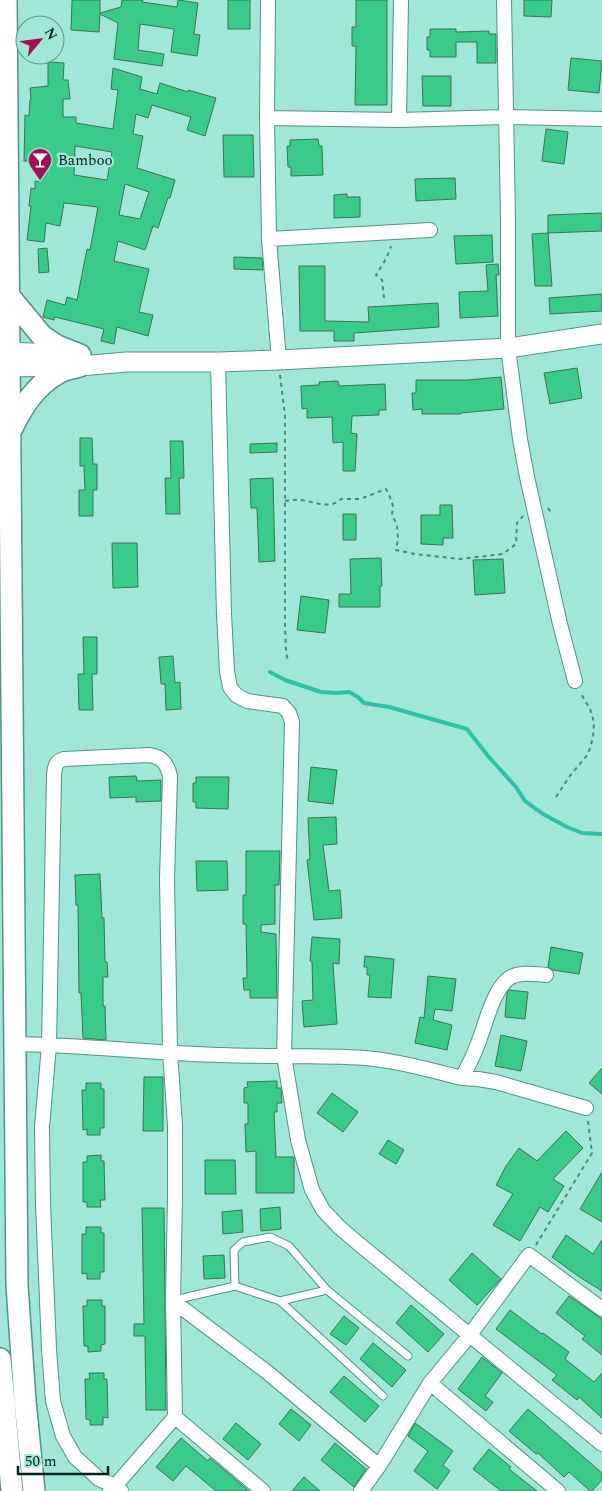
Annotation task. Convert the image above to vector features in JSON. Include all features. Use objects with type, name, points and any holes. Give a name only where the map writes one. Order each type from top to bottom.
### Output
[{"type":"main road","points":[[6,0],[8,295],[4,359],[9,435],[17,1285],[25,1401],[34,1491]]},
{"type":"main road","points":[[8,295],[42,336],[80,360],[42,384],[21,409],[9,435]]},
{"type":"main road","points":[[0,1359],[8,1483]]},
{"type":"street","points":[[268,0],[266,118],[269,239],[279,360]]},
{"type":"street","points":[[399,120],[401,0]]},
{"type":"street","points":[[504,0],[508,348],[520,439],[534,512],[560,624],[576,681]]},
{"type":"street","points":[[266,118],[399,120],[506,117],[602,119]]},
{"type":"street","points":[[269,239],[430,230]]},
{"type":"street","points":[[4,359],[126,362],[279,360],[508,348],[602,334]]},
{"type":"street","points":[[218,362],[224,614],[227,671],[230,687],[236,696],[247,701],[283,706],[290,713],[292,722],[284,1056],[298,1140],[312,1190],[323,1210],[358,1244],[602,1444]]},
{"type":"street","points":[[157,756],[168,767],[170,776],[167,879],[170,1052],[175,1125],[173,1301],[175,1417],[115,1489],[99,1479],[75,1457],[63,1436],[53,1401],[49,1349],[42,1127],[49,1045],[55,765],[58,761],[64,759],[157,756]]},
{"type":"street","points":[[462,1078],[477,1048],[494,1001],[507,979],[518,975],[546,975]]},
{"type":"street","points":[[15,1044],[221,1055],[332,1056],[378,1060],[413,1065],[462,1078],[496,1082],[586,1108]]},
{"type":"street","points":[[361,1491],[379,1466],[430,1383],[469,1336],[529,1256],[602,1309]]},
{"type":"street","points":[[173,1301],[267,1372],[379,1466]]},
{"type":"street","points":[[430,1383],[558,1491]]},
{"type":"street","points":[[175,1417],[263,1491]]},
{"type":"lane","points":[[235,1286],[234,1250],[243,1242],[270,1237],[289,1246],[327,1290],[408,1356]]},
{"type":"lane","points":[[173,1301],[235,1286],[280,1301],[383,1396]]},
{"type":"lane","points":[[280,1301],[327,1290]]},
{"type":"path","points":[[384,298],[382,280],[376,274],[386,259],[394,231]]},
{"type":"path","points":[[279,360],[285,416],[285,625],[288,662]]},
{"type":"path","points":[[285,501],[306,501],[330,505],[337,503],[341,499],[360,499],[386,489],[393,506],[392,516],[397,525],[398,539],[396,550],[460,559],[503,554],[516,544],[517,523],[523,515],[548,508],[552,514]]},
{"type":"path","points":[[556,797],[569,777],[588,754],[593,738],[594,722],[590,709],[576,681]]},
{"type":"path","points":[[529,1256],[592,1153],[586,1108]]},
{"type":"building","points":[[72,0],[100,0],[100,13],[121,7],[122,0],[143,0],[142,2],[177,7],[178,0],[198,3],[194,34],[200,35],[197,56],[171,52],[174,29],[140,24],[138,50],[164,54],[162,66],[114,59],[118,23],[100,14],[99,32],[71,30]]},
{"type":"building","points":[[228,0],[250,0],[250,29],[228,29]]},
{"type":"building","points":[[356,0],[387,0],[387,105],[355,105],[356,46],[352,46],[352,27],[356,27]]},
{"type":"building","points":[[524,0],[552,0],[551,17],[524,16]]},
{"type":"building","points":[[430,29],[456,29],[456,32],[489,31],[489,34],[496,34],[496,63],[477,63],[477,42],[456,42],[456,57],[430,57],[430,50],[427,50],[427,37],[430,37]]},
{"type":"building","points":[[571,58],[602,61],[599,93],[568,90]]},
{"type":"building","points":[[48,65],[64,65],[63,80],[68,80],[70,99],[63,99],[63,117],[76,117],[76,123],[113,129],[118,90],[111,89],[113,68],[142,77],[140,89],[157,94],[160,83],[216,98],[205,136],[187,130],[191,117],[152,105],[148,118],[136,114],[133,134],[143,136],[137,168],[175,180],[158,228],[153,226],[145,250],[118,241],[114,261],[149,269],[139,312],[153,315],[148,336],[117,327],[114,344],[101,341],[104,329],[55,317],[54,320],[43,317],[47,300],[65,305],[67,297],[77,300],[87,249],[90,250],[98,207],[64,203],[60,226],[46,223],[44,242],[27,240],[31,188],[35,189],[35,181],[39,182],[42,162],[24,161],[25,115],[29,116],[30,88],[48,86]],"holes":[[[75,146],[112,152],[107,180],[74,175]],[[125,184],[149,192],[140,219],[119,215]]]},
{"type":"building","points":[[422,76],[451,76],[451,106],[423,106]]},
{"type":"building","points":[[546,129],[568,132],[564,164],[542,161]]},
{"type":"building","points":[[223,135],[253,135],[254,177],[224,177]]},
{"type":"building","points":[[318,139],[319,146],[322,146],[323,175],[291,176],[291,167],[288,167],[287,146],[290,146],[290,140]]},
{"type":"building","points":[[455,178],[456,199],[416,201],[415,179]]},
{"type":"building","points":[[347,194],[347,197],[360,197],[360,217],[334,218],[334,195]]},
{"type":"building","points":[[602,213],[602,231],[548,233],[548,215]]},
{"type":"building","points":[[548,233],[552,286],[535,286],[532,234]]},
{"type":"building","points":[[492,235],[493,262],[456,264],[454,236]]},
{"type":"building","points":[[47,248],[49,272],[39,273],[38,249]]},
{"type":"building","points":[[234,257],[262,258],[263,270],[234,269]]},
{"type":"building","points":[[498,264],[499,275],[496,275],[498,316],[460,318],[459,292],[488,291],[486,265]]},
{"type":"building","points":[[299,266],[325,266],[325,321],[369,322],[368,307],[438,303],[439,327],[354,333],[354,341],[334,341],[334,331],[300,331]]},
{"type":"building","points":[[602,294],[602,311],[550,314],[549,298]]},
{"type":"building","points":[[577,368],[582,398],[550,404],[544,373]]},
{"type":"building","points":[[501,377],[504,409],[461,414],[422,414],[422,409],[413,410],[412,393],[416,393],[416,380],[467,380]]},
{"type":"building","points":[[338,381],[339,386],[385,384],[386,410],[379,410],[379,415],[352,416],[351,433],[357,434],[355,471],[343,471],[343,442],[333,443],[332,417],[307,418],[307,408],[302,409],[301,386],[319,385],[319,382]]},
{"type":"building","points":[[80,438],[92,438],[93,464],[97,464],[97,490],[93,490],[93,516],[79,516],[79,490],[85,490],[84,466],[80,466]]},
{"type":"building","points":[[170,441],[183,441],[184,478],[179,478],[180,514],[166,514],[165,478],[171,478]]},
{"type":"building","points":[[277,443],[277,452],[250,453],[250,444]]},
{"type":"building","points":[[273,478],[275,561],[259,562],[257,508],[251,508],[250,479]]},
{"type":"building","points":[[440,505],[452,505],[453,538],[443,538],[443,545],[421,544],[421,515],[440,515]]},
{"type":"building","points":[[343,514],[356,514],[356,540],[343,540]]},
{"type":"building","points":[[112,543],[137,543],[138,587],[113,588]]},
{"type":"building","points":[[381,558],[382,586],[380,586],[380,607],[339,607],[339,594],[351,594],[350,559]]},
{"type":"building","points":[[503,559],[505,593],[475,595],[473,560]]},
{"type":"building","points":[[301,596],[329,600],[325,633],[297,630]]},
{"type":"building","points":[[83,637],[97,637],[97,674],[92,674],[93,710],[79,710],[78,674],[84,674]]},
{"type":"building","points":[[173,656],[175,683],[180,682],[181,709],[166,710],[165,684],[161,684],[159,657]]},
{"type":"building","points":[[311,767],[337,770],[333,804],[308,801]]},
{"type":"building","points":[[136,776],[137,781],[161,780],[161,801],[136,802],[136,797],[110,798],[109,777]]},
{"type":"building","points":[[196,777],[229,777],[228,809],[196,808],[196,802],[193,802],[193,783],[196,783]]},
{"type":"building","points":[[336,817],[337,844],[323,845],[329,891],[340,890],[342,918],[314,920],[307,860],[310,859],[308,818]]},
{"type":"building","points":[[246,851],[280,851],[279,885],[275,885],[275,924],[261,925],[261,932],[276,934],[277,998],[250,998],[250,990],[244,990],[243,978],[247,978],[246,924],[243,924],[243,895],[246,895]]},
{"type":"building","points":[[196,861],[227,861],[228,890],[197,891]]},
{"type":"building","points":[[100,874],[105,962],[107,962],[108,977],[103,977],[106,1040],[83,1038],[81,993],[79,993],[78,905],[76,905],[75,875]]},
{"type":"building","points":[[312,937],[340,939],[339,964],[333,963],[337,1024],[304,1027],[302,1001],[313,1000],[312,962],[310,961]]},
{"type":"building","points":[[551,947],[583,953],[579,974],[553,970],[548,967]]},
{"type":"building","points":[[365,956],[394,959],[391,998],[368,997],[370,975],[367,975],[367,967],[364,967]]},
{"type":"building","points":[[428,976],[456,979],[452,1011],[435,1009],[433,1020],[452,1025],[447,1050],[415,1043],[420,1017],[424,1018]]},
{"type":"building","points":[[509,990],[528,992],[525,1019],[505,1017],[507,993]]},
{"type":"building","points":[[501,1035],[527,1041],[521,1071],[495,1066]]},
{"type":"building","points":[[602,1068],[602,1094],[589,1083]]},
{"type":"building","points":[[144,1077],[163,1077],[163,1131],[143,1131]]},
{"type":"building","points":[[277,1081],[277,1088],[281,1088],[282,1103],[277,1103],[277,1112],[274,1112],[276,1157],[294,1157],[294,1193],[256,1193],[256,1151],[246,1152],[245,1124],[248,1124],[248,1103],[244,1103],[244,1088],[248,1087],[247,1082]]},
{"type":"building","points":[[86,1083],[101,1083],[101,1089],[104,1089],[104,1128],[100,1128],[100,1135],[87,1135],[87,1129],[83,1130],[82,1090],[86,1090]]},
{"type":"building","points":[[332,1093],[358,1112],[343,1132],[317,1113]]},
{"type":"building","points":[[566,1131],[583,1148],[553,1179],[564,1186],[548,1212],[540,1207],[520,1241],[493,1225],[513,1194],[496,1185],[506,1166],[519,1148],[537,1161]]},
{"type":"building","points":[[388,1140],[404,1150],[396,1164],[379,1154]]},
{"type":"building","points":[[101,1155],[101,1161],[104,1161],[105,1200],[100,1200],[101,1207],[87,1207],[87,1202],[83,1202],[83,1162],[87,1162],[87,1156]]},
{"type":"building","points":[[205,1160],[235,1160],[236,1194],[205,1194]]},
{"type":"building","points":[[602,1172],[602,1222],[580,1209]]},
{"type":"building","points":[[280,1207],[281,1229],[261,1231],[260,1209]]},
{"type":"building","points":[[142,1208],[164,1208],[166,1410],[146,1410],[145,1336],[134,1336],[134,1324],[144,1324]]},
{"type":"building","points":[[242,1210],[243,1232],[223,1234],[222,1212]]},
{"type":"building","points":[[86,1227],[101,1227],[101,1233],[104,1233],[104,1272],[100,1272],[100,1279],[87,1279],[87,1273],[82,1274],[82,1234],[86,1234]]},
{"type":"building","points":[[566,1235],[593,1254],[602,1240],[602,1291],[552,1257]]},
{"type":"building","points":[[472,1253],[501,1279],[477,1305],[449,1280]]},
{"type":"building","points":[[224,1255],[225,1278],[204,1279],[203,1256]]},
{"type":"building","points":[[569,1296],[602,1319],[602,1355],[582,1339],[585,1336],[556,1313]]},
{"type":"building","points":[[87,1300],[102,1300],[102,1306],[105,1306],[105,1344],[101,1345],[101,1351],[88,1352],[88,1346],[84,1346],[83,1306],[87,1306]]},
{"type":"building","points":[[411,1305],[444,1334],[428,1352],[396,1323]]},
{"type":"building","points":[[510,1310],[569,1352],[565,1359],[594,1382],[602,1373],[602,1418],[579,1397],[577,1400],[552,1380],[557,1375],[496,1329]]},
{"type":"building","points":[[344,1316],[359,1328],[346,1345],[330,1334]]},
{"type":"building","points":[[373,1343],[406,1370],[392,1387],[360,1359]]},
{"type":"building","points":[[482,1357],[502,1373],[485,1396],[493,1402],[486,1411],[458,1389]]},
{"type":"building","points":[[89,1373],[104,1373],[104,1379],[107,1379],[108,1418],[103,1417],[103,1425],[90,1425],[90,1420],[86,1419],[85,1379],[90,1379]]},
{"type":"building","points":[[344,1376],[379,1406],[365,1422],[330,1392]]},
{"type":"building","points":[[291,1409],[311,1425],[299,1441],[279,1424]]},
{"type":"building","points":[[528,1409],[602,1473],[602,1480],[592,1491],[569,1472],[564,1477],[538,1453],[536,1454],[509,1431]]},
{"type":"building","points":[[236,1423],[261,1444],[248,1460],[223,1439]]},
{"type":"building","points":[[415,1423],[453,1451],[443,1465],[450,1471],[437,1489],[414,1471],[428,1451],[408,1436]]},
{"type":"building","points":[[181,1438],[208,1461],[210,1458],[249,1491],[216,1491],[186,1466],[173,1481],[156,1467]]},
{"type":"building","points":[[335,1443],[366,1469],[354,1487],[321,1460]]},
{"type":"building","points":[[489,1449],[511,1467],[509,1469],[537,1491],[501,1491],[473,1469]]},
{"type":"building","points":[[304,1477],[320,1491],[292,1491]]},
{"type":"waterway","points":[[270,672],[285,680],[321,692],[349,692],[364,703],[389,707],[467,729],[516,787],[525,801],[543,814],[567,827],[582,833],[602,834]]},
{"type":"place","name":"Bamboo","points":[[40,181]]}]
